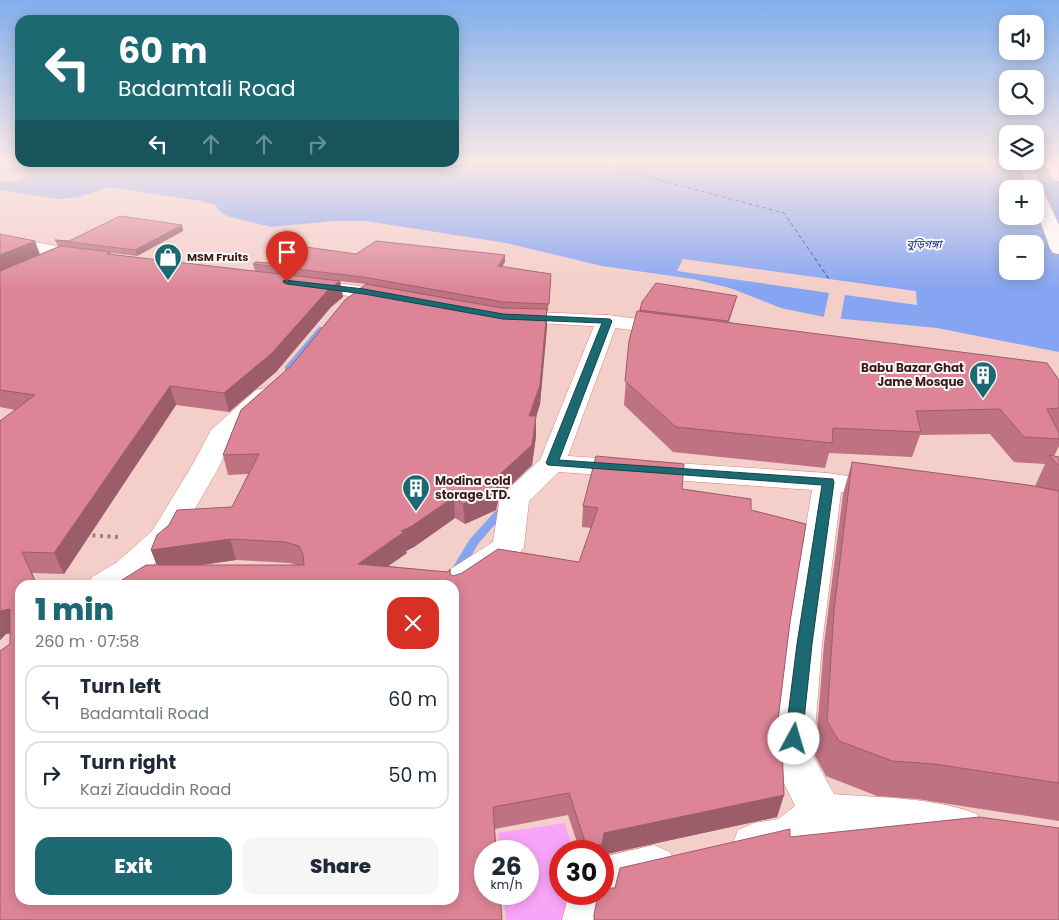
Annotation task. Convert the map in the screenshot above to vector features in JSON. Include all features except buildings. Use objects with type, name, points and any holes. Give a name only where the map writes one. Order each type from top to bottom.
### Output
[{"type":"main road","points":[[1042,204],[1059,249]]},
{"type":"main road","points":[[0,241],[63,254],[106,259]]},
{"type":"main road","points":[[38,264],[63,254]]},
{"type":"main road","points":[[287,282],[414,300]]},
{"type":"main road","points":[[339,312],[364,292]]},
{"type":"main road","points":[[494,315],[607,321],[696,332]]},
{"type":"main road","points":[[458,580],[508,547],[515,498],[552,463],[607,321]]},
{"type":"main road","points":[[112,580],[128,570],[163,538],[204,469],[220,436],[285,378]]},
{"type":"main road","points":[[552,463],[828,482],[907,492]]},
{"type":"main road","points":[[821,813],[792,758],[804,644],[828,482]]},
{"type":"main road","points":[[614,877],[788,838],[821,813],[917,822],[1003,835]]},
{"type":"main road","points":[[586,920],[589,905]]},
{"type":"path","points":[[78,535],[163,538]]},
{"type":"shaded area","points":[[565,823],[570,840],[549,840],[549,905],[571,905],[568,920],[506,920],[504,905],[539,905],[539,840],[499,840],[498,833]]},
{"type":"water","name":"বুড়িগঙ্গা","points":[[211,204],[999,204],[999,225],[1044,225],[1044,204],[1059,204],[1059,352],[937,328],[824,317],[781,308],[730,288],[693,279],[602,266],[506,243],[366,221],[334,221],[271,227],[221,213],[215,205]]},
{"type":"pier","points":[[683,259],[916,291],[917,305],[845,295],[840,322],[823,320],[829,293],[677,271]]},
{"type":"waterway","points":[[288,369],[322,329]]},
{"type":"waterway","points":[[451,580],[474,542],[505,507]]},
{"type":"ferry route","points":[[749,204],[784,213],[829,279]]},
{"type":"place","name":"MSM Fruits","points":[[168,281]]},
{"type":"place","name":"Babu Bazar Ghat Jame Mosque","points":[[983,399]]},
{"type":"place","name":"Modina cold storage LTD.","points":[[416,512]]},
{"type":"route","points":[[287,282],[364,292],[503,317],[607,321],[552,463],[828,482],[804,644],[794,739]]}]
